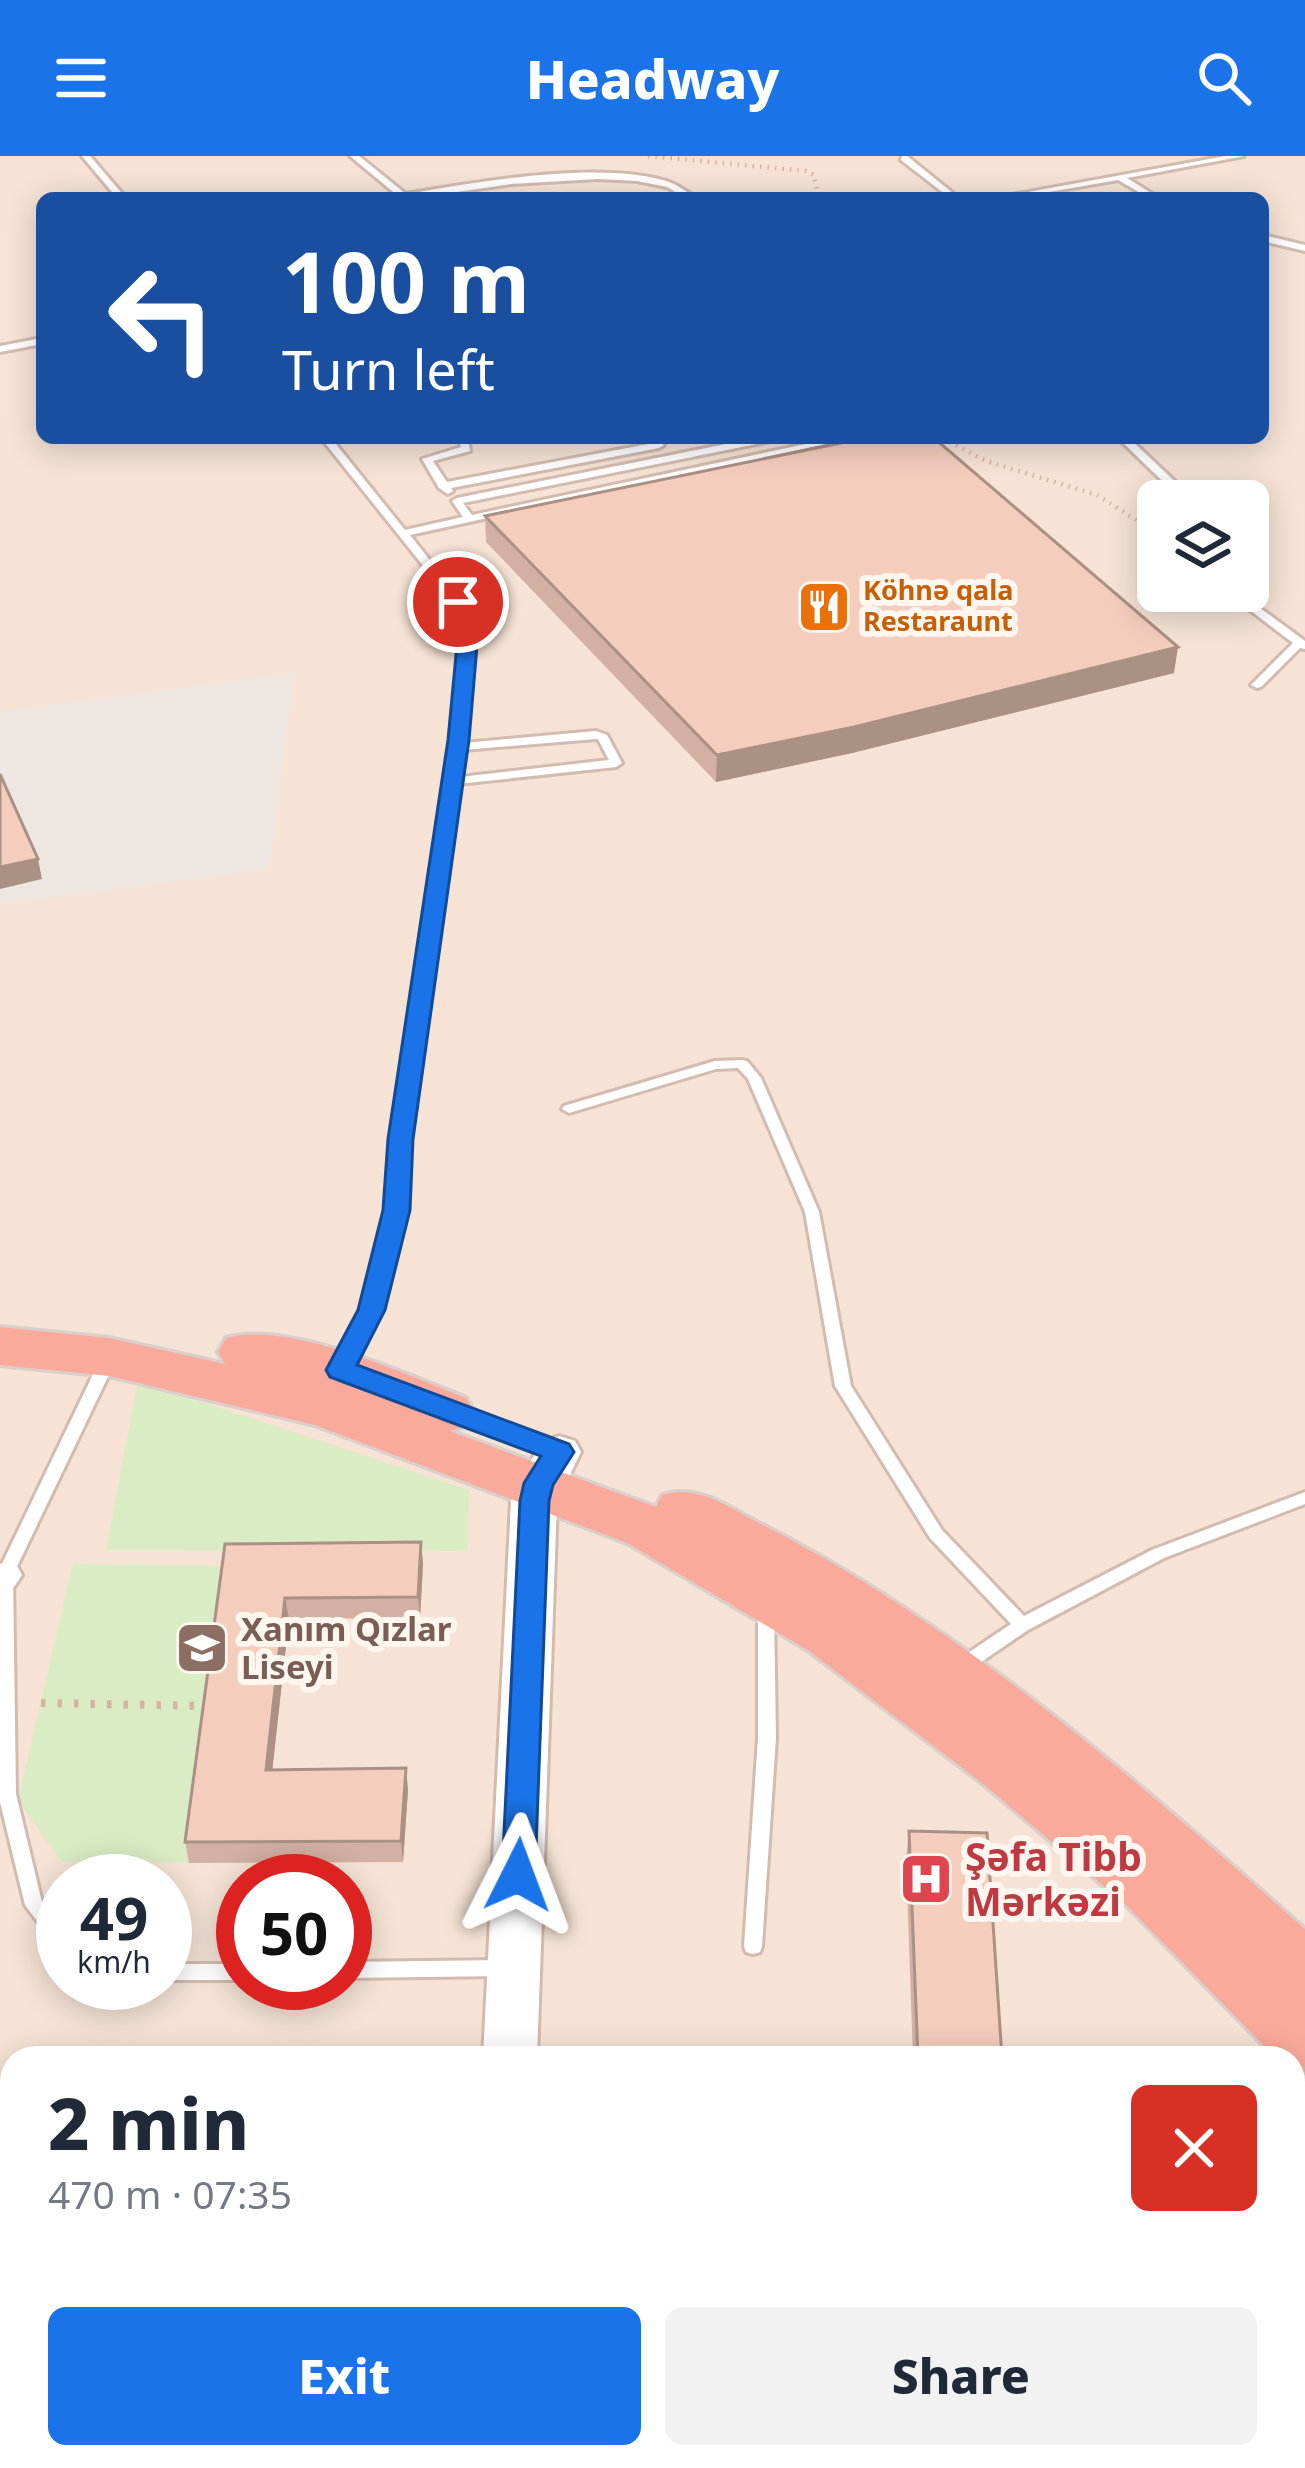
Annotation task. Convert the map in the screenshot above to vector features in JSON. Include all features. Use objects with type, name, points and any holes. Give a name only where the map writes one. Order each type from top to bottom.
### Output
[{"type":"highway","points":[[0,1316],[105,1325],[340,1370],[549,1467],[767,1550],[952,1673],[1147,1829],[1305,1972]]},
{"type":"highway","points":[[0,1346],[109,1357],[326,1407],[549,1467],[830,1634],[1004,1765],[1150,1886],[1305,2041]]},
{"type":"main road","points":[[511,2046],[533,1525],[549,1467]]},
{"type":"lane","points":[[86,156],[117,192]]},
{"type":"lane","points":[[354,156],[396,192]]},
{"type":"lane","points":[[1037,192],[1240,156]]},
{"type":"lane","points":[[904,158],[947,192]]},
{"type":"lane","points":[[438,192],[599,164],[655,171],[686,192]]},
{"type":"lane","points":[[1119,177],[1145,192]]},
{"type":"lane","points":[[1269,239],[1305,248]]},
{"type":"lane","points":[[0,349],[36,341]]},
{"type":"lane","points":[[331,444],[458,602],[468,634],[458,747],[400,1139],[392,1238],[372,1310],[340,1370]]},
{"type":"lane","points":[[465,444],[466,449],[427,459],[469,518]]},
{"type":"lane","points":[[457,501],[741,444]]},
{"type":"lane","points":[[404,533],[824,444]]},
{"type":"lane","points":[[1130,444],[1172,480]]},
{"type":"lane","points":[[443,486],[659,445]]},
{"type":"lane","points":[[1257,686],[1302,645],[1258,612]]},
{"type":"lane","points":[[453,781],[616,763],[603,737],[596,735],[458,747]]},
{"type":"lane","points":[[569,1109],[715,1065],[742,1064],[754,1078],[812,1212],[843,1386],[936,1534],[1022,1625]]},
{"type":"lane","points":[[36,1908],[7,1794],[3,1578],[109,1357]]},
{"type":"lane","points":[[952,1673],[1022,1625],[1158,1554],[1305,1498]]},
{"type":"lane","points":[[753,1946],[767,1738],[766,1595]]},
{"type":"lane","points":[[372,1970],[514,1968]]},
{"type":"path","points":[[648,156],[806,171],[814,175],[817,192]]},
{"type":"path","points":[[955,444],[986,461],[1097,495],[1137,521]]},
{"type":"path","points":[[41,1702],[209,1706]]},
{"type":"shaded area","points":[[0,156],[1305,156],[1305,2046],[0,2046]]},
{"type":"shaded area","points":[[294,673],[269,869],[0,904],[0,712]]},
{"type":"green space","points":[[138,1381],[469,1490],[467,1551],[106,1550]]},
{"type":"green space","points":[[73,1564],[229,1566],[190,1854],[56,1854],[18,1800]]},
{"type":"building","name":"Köhnə qala Restaraunt","points":[[836,444],[941,444],[1178,647],[854,727],[717,755],[485,516]]},
{"type":"building","points":[[0,774],[38,859],[0,867]]},
{"type":"building","points":[[421,1542],[418,1597],[285,1598],[266,1770],[406,1768],[401,1841],[185,1842],[225,1544]]},
{"type":"building","name":"Şəfa Tibb Mərkəzi","points":[[909,1831],[987,1833],[1001,2046],[918,2046]]},
{"type":"place","name":"Köhnə qala Restaraunt","points":[[824,607]]},
{"type":"place","name":"Xanım Qızlar Liseyi","points":[[202,1648]]},
{"type":"place","name":"Şəfa Tibb Mərkəzi","points":[[926,1879]]},
{"type":"route","points":[[458,602],[468,634],[459,740],[400,1139],[397,1210],[372,1310],[340,1370],[559,1452],[539,1483],[534,1501],[518,1875]]}]
